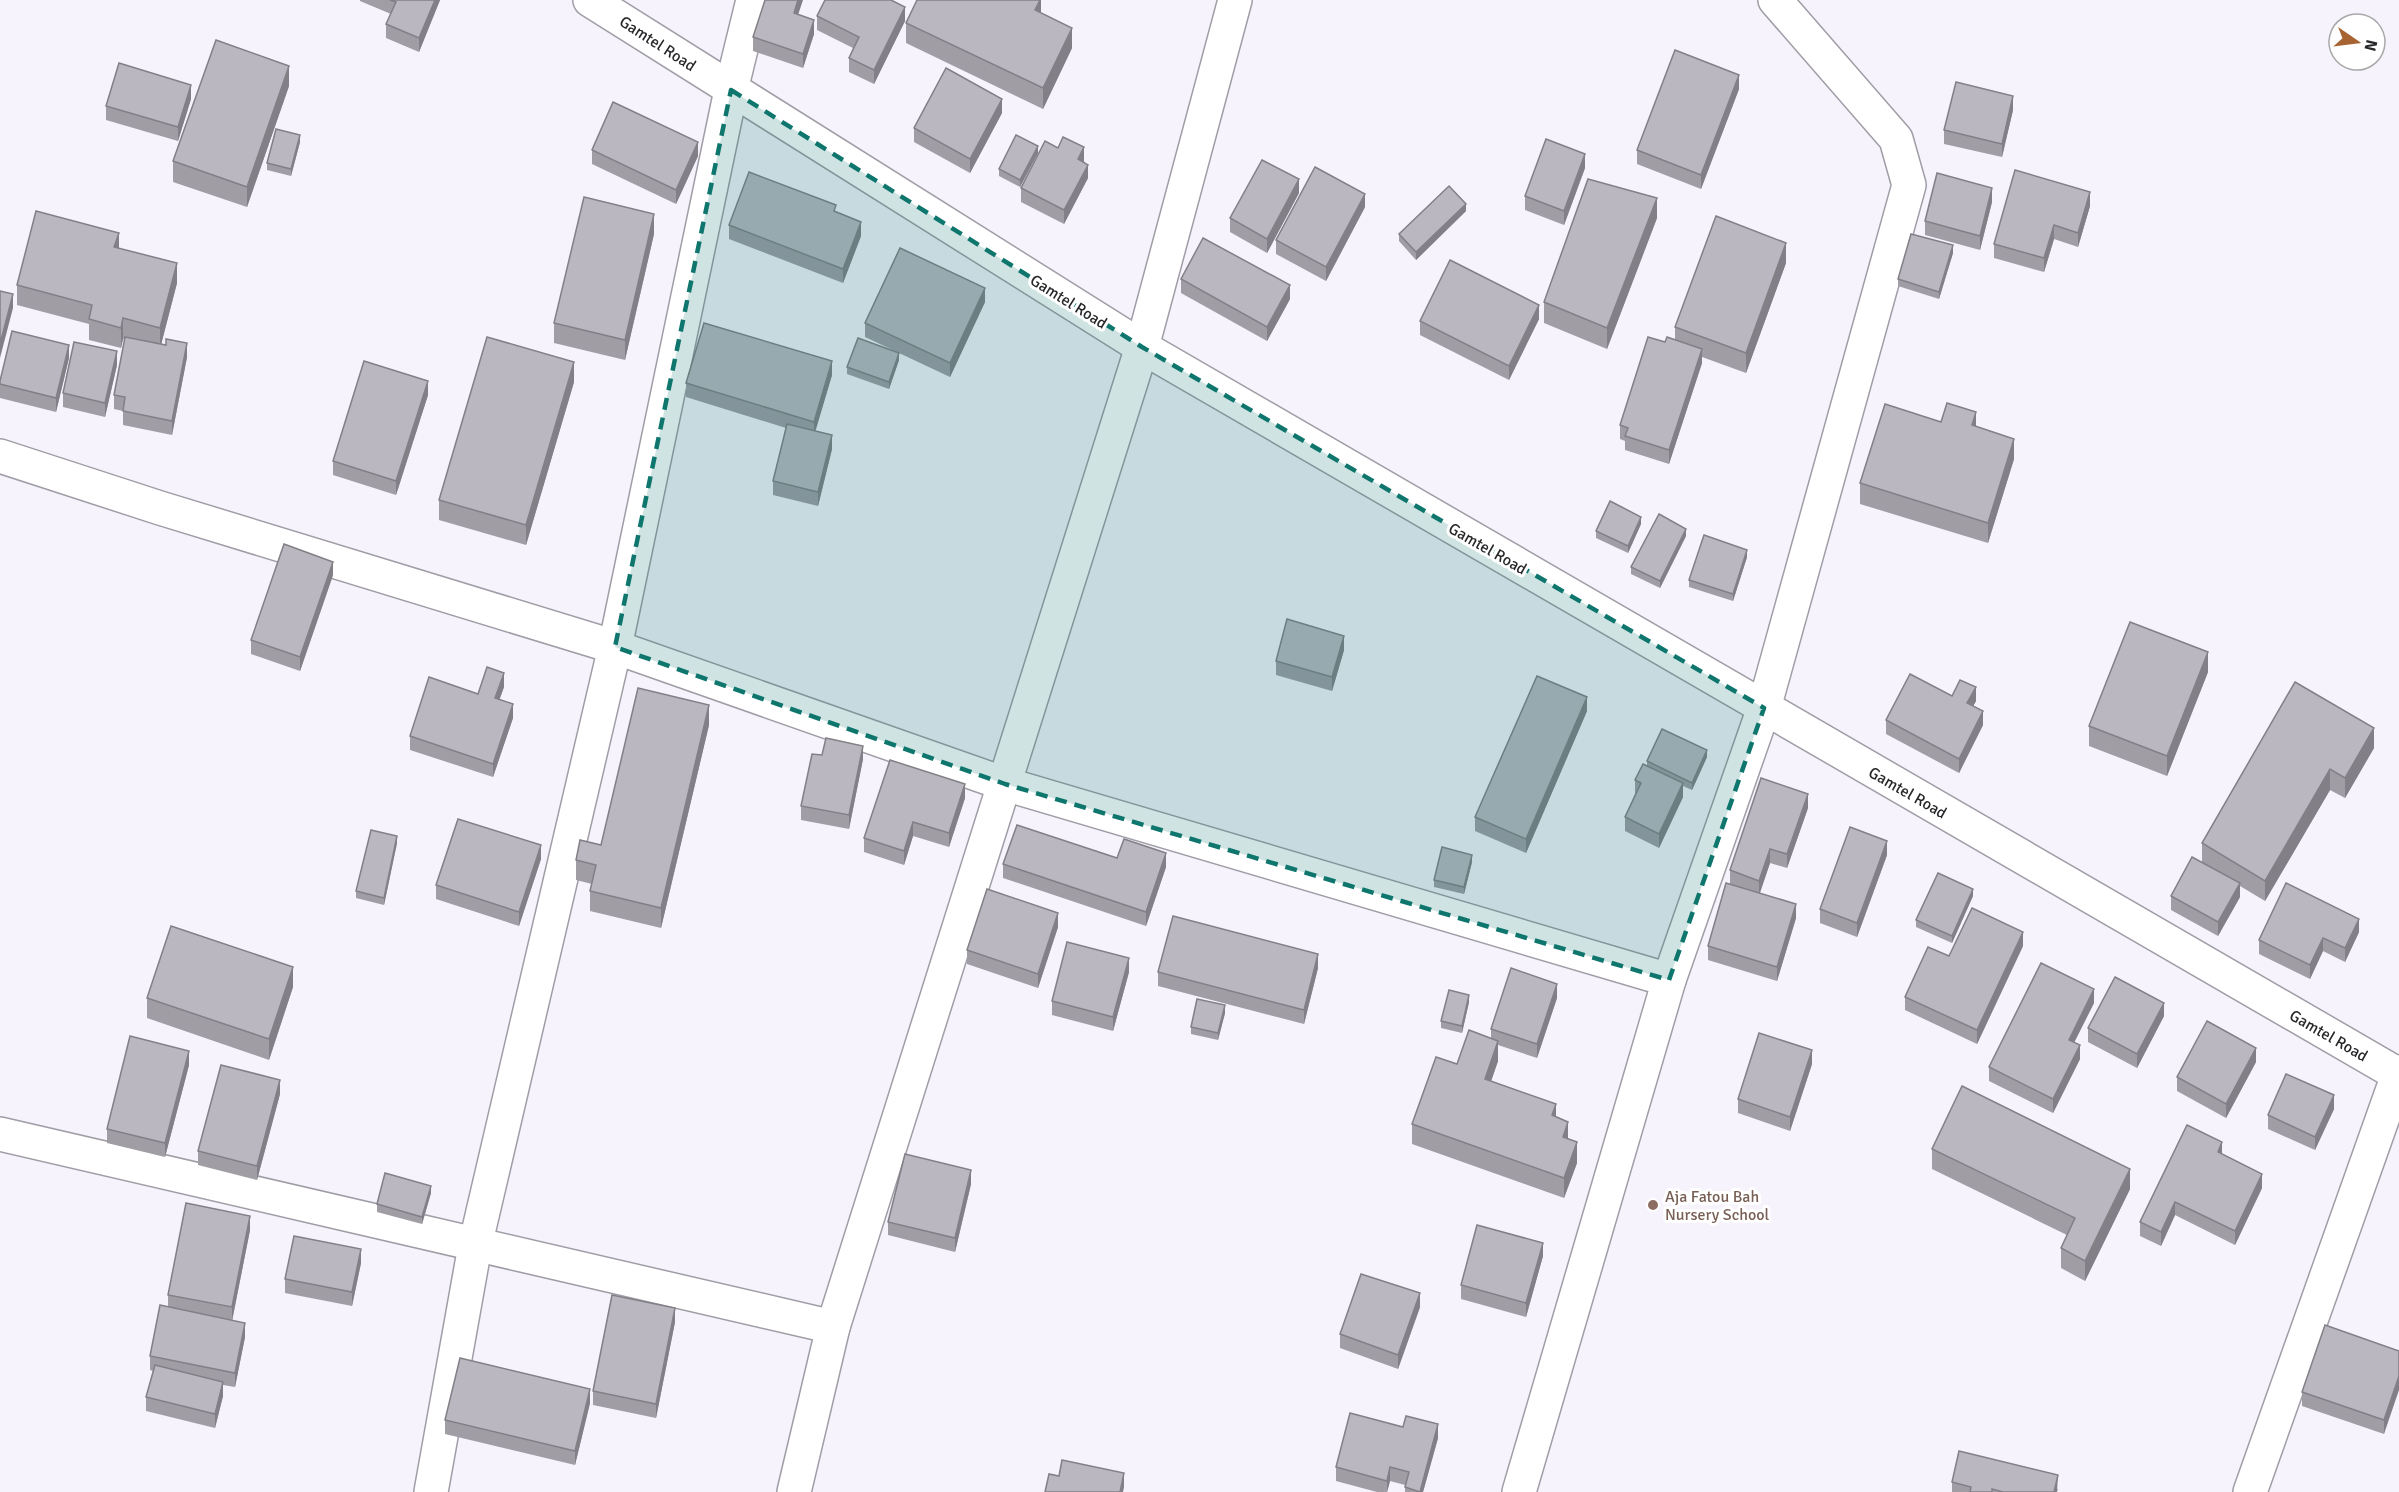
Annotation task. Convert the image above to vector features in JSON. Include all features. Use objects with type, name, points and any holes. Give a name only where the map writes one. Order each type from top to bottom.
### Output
[{"type":"street","name":"Gamtel Road","points":[[590,0],[1142,347],[2399,1074]]},
{"type":"street","points":[[431,1492],[475,1246],[615,647],[730,90],[753,0]]},
{"type":"street","points":[[794,1492],[833,1327],[1142,347],[1235,0]]},
{"type":"street","points":[[1519,1492],[1669,980],[1764,708],[1909,185],[1896,139],[1775,0]]},
{"type":"street","points":[[0,456],[615,647],[1005,784],[1669,980]]},
{"type":"street","points":[[2250,1492],[2399,1074]]},
{"type":"street","points":[[0,1134],[475,1246],[833,1327]]},
{"type":"highlighted area","points":[[731,90],[1142,347],[1764,708],[1669,980],[1005,784],[615,647]]},
{"type":"building","points":[[390,0],[435,0],[419,38],[386,24],[396,2]]},
{"type":"building","points":[[765,0],[798,0],[794,13],[814,20],[803,54],[753,37]]},
{"type":"building","points":[[825,0],[891,0],[905,7],[874,70],[849,58],[859,37],[817,16]]},
{"type":"building","points":[[917,0],[1040,0],[1035,10],[1072,28],[1043,88],[906,23]]},
{"type":"building","points":[[216,40],[289,66],[247,187],[173,161]]},
{"type":"building","points":[[1675,50],[1739,75],[1701,175],[1637,150]]},
{"type":"building","points":[[119,63],[191,85],[178,127],[106,106]]},
{"type":"building","points":[[946,68],[1002,99],[970,159],[914,128]]},
{"type":"building","points":[[1956,82],[2013,96],[2002,144],[1944,130]]},
{"type":"building","points":[[613,102],[698,142],[676,190],[592,150]]},
{"type":"building","points":[[276,129],[300,135],[291,169],[267,163]]},
{"type":"building","points":[[1016,135],[1038,146],[1020,180],[999,169]]},
{"type":"building","points":[[1063,137],[1084,147],[1078,159],[1088,165],[1064,210],[1021,188],[1045,141],[1058,148]]},
{"type":"building","points":[[1546,139],[1585,154],[1564,211],[1525,196]]},
{"type":"building","points":[[1262,160],[1299,179],[1267,239],[1230,218]]},
{"type":"building","points":[[1315,167],[1365,194],[1326,267],[1276,240]]},
{"type":"building","points":[[2015,170],[2090,192],[2078,233],[2054,225],[2044,258],[1994,244]]},
{"type":"building","points":[[749,172],[836,205],[834,211],[861,222],[843,269],[729,225]]},
{"type":"building","points":[[1937,173],[1992,188],[1980,236],[1925,221]]},
{"type":"building","points":[[1588,179],[1657,198],[1607,328],[1544,302]]},
{"type":"building","points":[[1449,186],[1466,204],[1416,252],[1399,234]]},
{"type":"building","points":[[584,197],[654,214],[625,340],[554,323]]},
{"type":"building","points":[[36,211],[119,233],[114,247],[177,263],[160,328],[123,318],[121,328],[89,319],[92,305],[17,285]]},
{"type":"building","points":[[1716,216],[1786,243],[1746,353],[1675,327]]},
{"type":"building","points":[[1911,234],[1953,245],[1939,292],[1898,279]]},
{"type":"building","points":[[1203,238],[1290,285],[1267,327],[1181,279]]},
{"type":"building","points":[[900,248],[985,288],[950,363],[865,323]]},
{"type":"building","points":[[1450,260],[1539,305],[1509,366],[1420,321]]},
{"type":"building","points":[[0,291],[13,294],[0,344]]},
{"type":"building","points":[[704,323],[832,361],[814,422],[686,383]]},
{"type":"building","points":[[12,331],[69,345],[56,398],[0,384]]},
{"type":"building","points":[[125,337],[166,345],[166,339],[187,343],[172,421],[123,411],[125,397],[114,395]]},
{"type":"building","points":[[487,337],[574,362],[526,525],[439,500]]},
{"type":"building","points":[[1648,337],[1665,342],[1667,337],[1702,349],[1669,450],[1625,436],[1628,428],[1620,425]]},
{"type":"building","points":[[858,338],[899,353],[889,382],[847,367]]},
{"type":"building","points":[[74,342],[117,351],[105,403],[63,393]]},
{"type":"building","points":[[364,361],[428,381],[396,481],[333,461]]},
{"type":"building","points":[[1947,403],[1976,412],[1972,425],[2014,439],[1988,523],[1860,483],[1885,404],[1941,422]]},
{"type":"building","points":[[787,424],[832,435],[818,492],[773,481]]},
{"type":"building","points":[[1610,501],[1641,517],[1628,546],[1596,531]]},
{"type":"building","points":[[1659,514],[1686,529],[1660,581],[1631,567]]},
{"type":"building","points":[[1704,535],[1747,550],[1733,594],[1689,580]]},
{"type":"building","points":[[284,544],[333,562],[300,657],[251,640]]},
{"type":"building","points":[[1287,619],[1344,636],[1332,677],[1276,661]]},
{"type":"building","points":[[2130,622],[2208,652],[2167,756],[2089,726]]},
{"type":"building","points":[[487,667],[504,673],[495,698],[513,704],[493,764],[410,736],[429,677],[478,694]]},
{"type":"building","points":[[1910,674],[1952,696],[1960,680],[1976,687],[1967,703],[1983,711],[1959,759],[1886,720]]},
{"type":"building","points":[[1537,676],[1587,697],[1526,839],[1475,817]]},
{"type":"building","points":[[2295,682],[2374,728],[2345,778],[2330,769],[2265,881],[2202,843]]},
{"type":"building","points":[[638,688],[709,705],[661,908],[590,891],[596,865],[576,860],[580,840],[601,845]]},
{"type":"building","points":[[1662,729],[1707,750],[1692,783],[1647,761]]},
{"type":"building","points":[[826,738],[863,746],[849,815],[801,806],[812,754],[822,755]]},
{"type":"building","points":[[890,760],[965,784],[949,833],[913,822],[904,851],[864,838]]},
{"type":"building","points":[[1643,764],[1683,783],[1659,834],[1625,817],[1641,783],[1635,780]]},
{"type":"building","points":[[1761,778],[1808,794],[1787,854],[1770,849],[1759,881],[1730,870]]},
{"type":"building","points":[[458,819],[541,845],[519,912],[436,885]]},
{"type":"building","points":[[1017,825],[1117,858],[1124,839],[1166,853],[1146,912],[1003,864]]},
{"type":"building","points":[[1850,827],[1887,841],[1857,923],[1820,909]]},
{"type":"building","points":[[371,830],[397,836],[384,898],[356,891]]},
{"type":"building","points":[[1442,847],[1472,855],[1464,887],[1434,880]]},
{"type":"building","points":[[2192,857],[2240,883],[2218,922],[2171,896]]},
{"type":"building","points":[[1938,873],[1973,889],[1952,936],[1916,920]]},
{"type":"building","points":[[1726,883],[1796,904],[1777,967],[1708,946]]},
{"type":"building","points":[[2286,883],[2359,919],[2345,948],[2323,938],[2310,965],[2259,940]]},
{"type":"building","points":[[987,889],[1058,913],[1038,974],[967,950]]},
{"type":"building","points":[[1972,908],[2023,932],[1977,1030],[1905,997],[1928,947],[1949,956]]},
{"type":"building","points":[[1173,916],[1318,954],[1304,1010],[1158,972]]},
{"type":"building","points":[[171,926],[293,967],[269,1039],[147,998]]},
{"type":"building","points":[[1067,942],[1129,958],[1113,1017],[1052,1001]]},
{"type":"building","points":[[2041,963],[2094,989],[2069,1040],[2080,1045],[2053,1099],[1989,1067]]},
{"type":"building","points":[[1511,968],[1557,984],[1537,1044],[1491,1029]]},
{"type":"building","points":[[2115,977],[2164,1003],[2137,1054],[2088,1028]]},
{"type":"building","points":[[1449,990],[1469,995],[1462,1026],[1441,1021]]},
{"type":"building","points":[[1197,999],[1225,1005],[1218,1033],[1191,1027]]},
{"type":"building","points":[[2207,1021],[2256,1048],[2226,1104],[2177,1077]]},
{"type":"building","points":[[1469,1030],[1498,1041],[1485,1079],[1556,1104],[1552,1115],[1568,1122],[1563,1137],[1577,1142],[1564,1178],[1412,1124],[1436,1057],[1457,1064]]},
{"type":"building","points":[[1759,1033],[1812,1050],[1790,1117],[1738,1099]]},
{"type":"building","points":[[130,1036],[189,1051],[165,1143],[107,1129]]},
{"type":"building","points":[[221,1065],[280,1080],[257,1166],[198,1151]]},
{"type":"building","points":[[2286,1074],[2334,1095],[2315,1137],[2268,1115]]},
{"type":"building","points":[[1962,1086],[2130,1169],[2085,1261],[2061,1248],[2075,1218],[1932,1149]]},
{"type":"building","points":[[2187,1125],[2222,1142],[2218,1152],[2262,1174],[2235,1231],[2175,1202],[2161,1232],[2140,1222]]},
{"type":"building","points":[[905,1154],[971,1170],[955,1238],[888,1222]]},
{"type":"building","points":[[385,1173],[431,1186],[422,1217],[377,1204]]},
{"type":"building","points":[[186,1203],[250,1216],[232,1307],[168,1295]]},
{"type":"building","points":[[1477,1225],[1543,1243],[1526,1303],[1461,1285]]},
{"type":"building","points":[[294,1236],[361,1249],[352,1292],[285,1279]]},
{"type":"building","points":[[1361,1274],[1420,1293],[1398,1355],[1340,1334]]},
{"type":"building","points":[[612,1295],[675,1308],[656,1404],[593,1391]]},
{"type":"building","points":[[160,1305],[245,1323],[235,1373],[150,1356]]},
{"type":"building","points":[[2325,1325],[2399,1351],[2399,1376],[2384,1420],[2302,1392]]},
{"type":"building","points":[[460,1358],[590,1389],[575,1451],[445,1420]]},
{"type":"building","points":[[155,1365],[223,1382],[215,1414],[146,1397]]},
{"type":"building","points":[[1350,1413],[1403,1427],[1406,1416],[1438,1424],[1420,1492],[1405,1487],[1409,1472],[1390,1467],[1387,1481],[1336,1467]]},
{"type":"building","points":[[1959,1451],[2058,1475],[2054,1492],[2003,1492],[1992,1489],[1992,1492],[1970,1492],[1971,1487],[1952,1482]]},
{"type":"building","points":[[1062,1460],[1124,1473],[1120,1492],[1045,1492],[1049,1474],[1059,1476]]},
{"type":"place","name":"Aja Fatou Bah Nursery School","points":[[1653,1205]]}]
